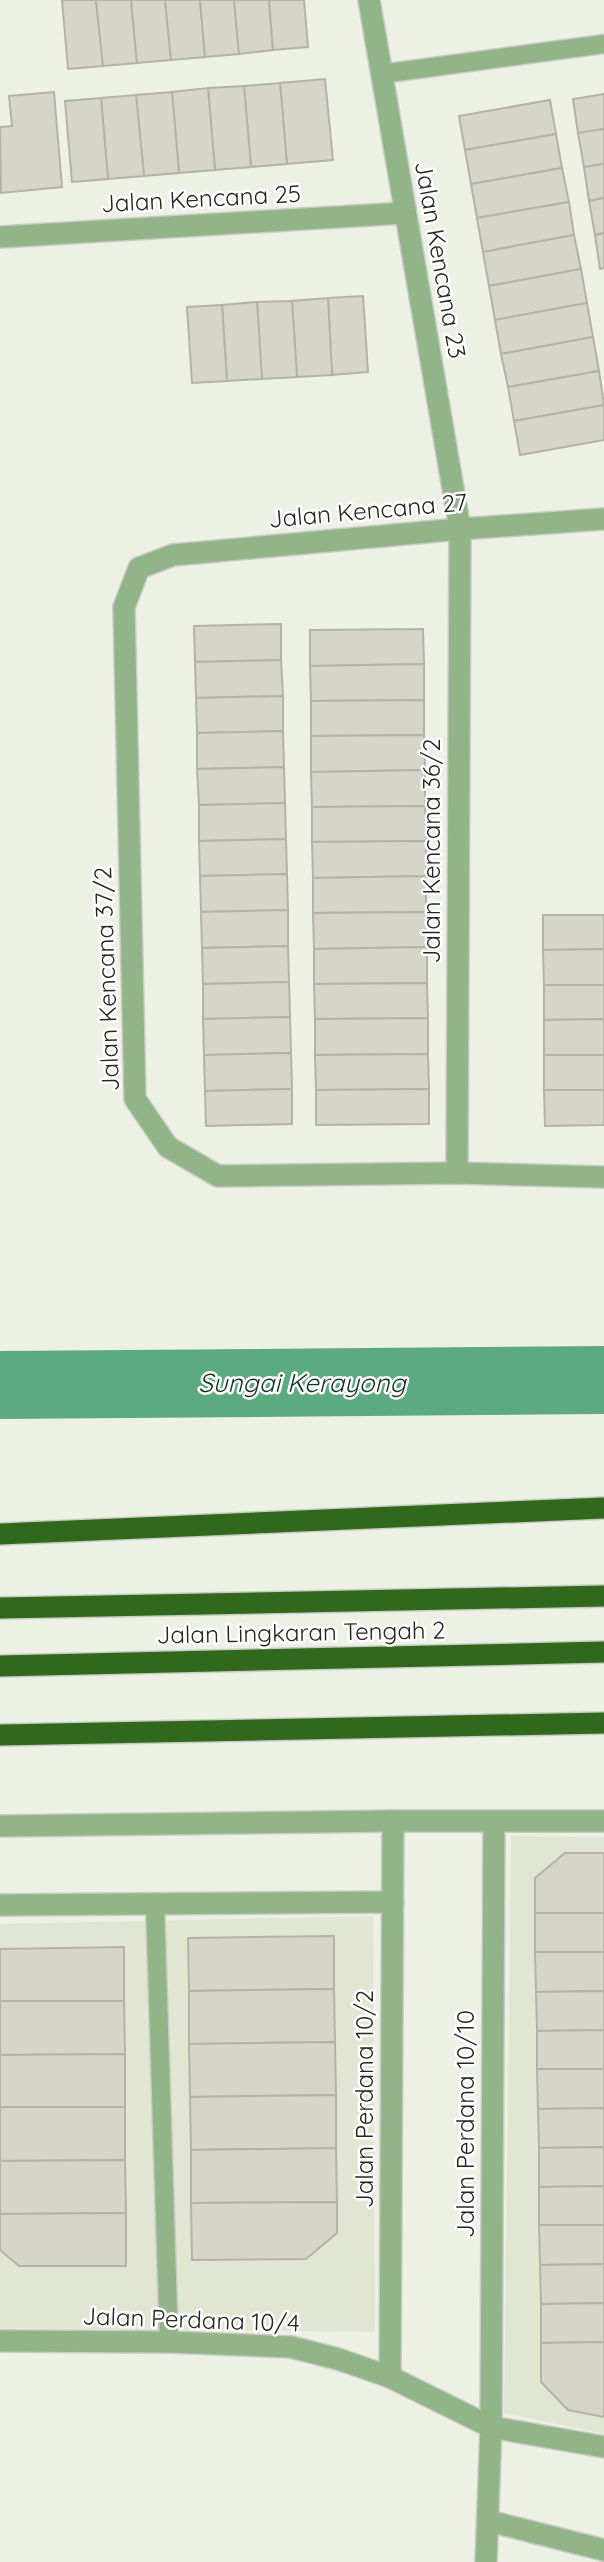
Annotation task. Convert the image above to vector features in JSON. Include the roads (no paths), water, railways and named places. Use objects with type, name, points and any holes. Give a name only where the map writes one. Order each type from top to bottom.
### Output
[{"type":"highway","points":[[0,1534],[604,1508]]},
{"type":"highway","name":"Jalan Lingkaran Tengah 2","points":[[0,1608],[604,1596]]},
{"type":"highway","name":"Jalan Lingkaran Tengah 2","points":[[0,1666],[604,1652]]},
{"type":"highway","points":[[0,1735],[604,1723]]},
{"type":"street","name":"Jalan Kencana 23","points":[[369,0],[460,529]]},
{"type":"street","name":"Jalan Kencana 25","points":[[0,237],[405,213]]},
{"type":"street","name":"Jalan Kencana 27","points":[[139,568],[173,555],[604,519]]},
{"type":"street","name":"Jalan Kencana 36/2","points":[[457,1173],[460,529]]},
{"type":"street","name":"Jalan Kencana 37/2","points":[[139,568],[124,607],[135,1099],[168,1147],[218,1176],[457,1173],[604,1177]]},
{"type":"street","name":"Jalan Perdana 10/2","points":[[390,2377],[393,1821]]},
{"type":"street","points":[[0,1826],[604,1821]]},
{"type":"street","name":"Jalan Perdana 10/10","points":[[491,2427],[494,1822]]},
{"type":"street","points":[[0,1905],[393,1902]]},
{"type":"street","name":"Jalan Perdana 10/4","points":[[0,2341],[169,2342],[290,2347],[338,2359],[390,2377],[491,2427],[604,2446]]},
{"type":"street","points":[[486,2562],[491,2427]]},
{"type":"street","points":[[489,2521],[604,2550]]},
{"type":"lane","points":[[382,74],[604,44]]},
{"type":"lane","points":[[155,1904],[169,2342]]},
{"type":"waterway","name":"Sungai Kerayong","points":[[0,1385],[604,1380]]}]
